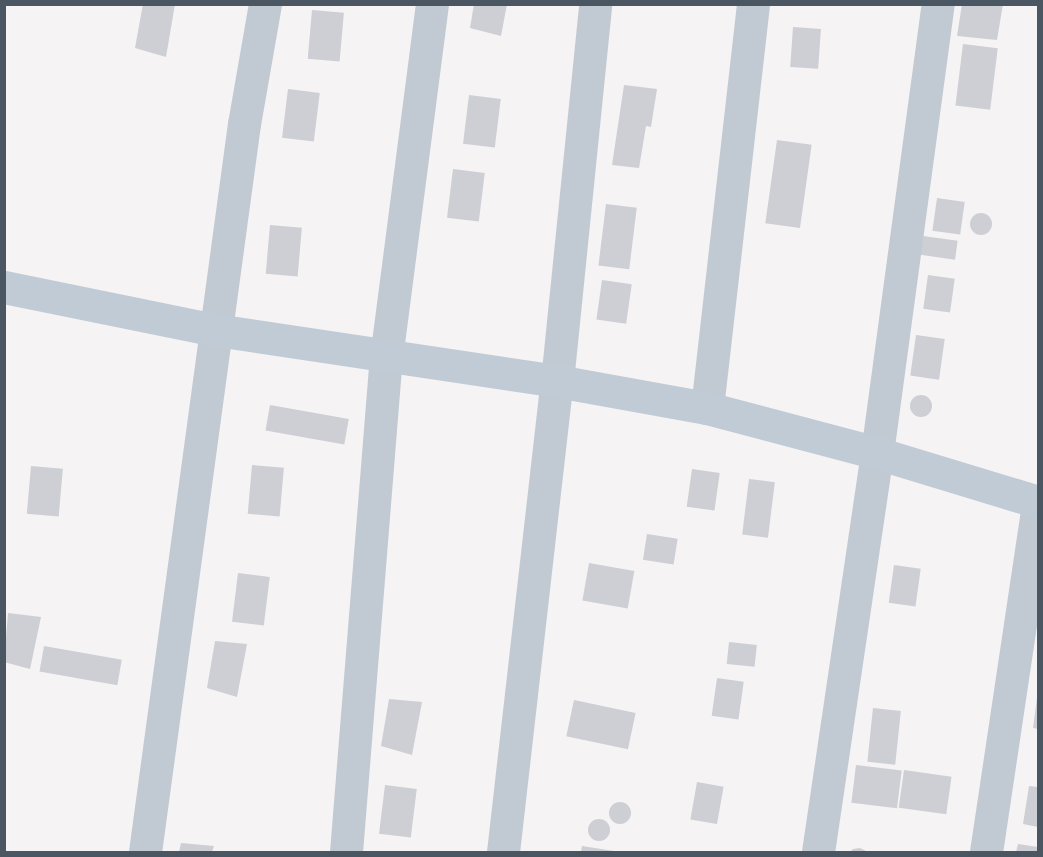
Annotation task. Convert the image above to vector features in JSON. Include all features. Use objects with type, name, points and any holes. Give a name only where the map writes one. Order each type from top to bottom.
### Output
[{"type":"street","points":[[145,852],[244,124],[265,4]]},
{"type":"street","points":[[346,852],[386,358],[432,4]]},
{"type":"street","points":[[503,852],[557,381],[595,4]]},
{"type":"street","points":[[707,408],[753,4]]},
{"type":"street","points":[[818,852],[877,453],[938,4]]},
{"type":"street","points":[[4,287],[216,330],[386,358],[557,381],[707,408],[877,453],[1038,502],[986,852]]},
{"type":"building","points":[[143,4],[175,4],[166,57],[135,48]]},
{"type":"building","points":[[474,4],[507,4],[501,36],[470,28]]},
{"type":"building","points":[[962,4],[1003,4],[997,40],[957,36]]},
{"type":"building","points":[[312,10],[344,13],[340,62],[308,59]]},
{"type":"building","points":[[793,27],[821,29],[818,69],[790,67]]},
{"type":"building","points":[[963,44],[998,48],[990,110],[955,106]]},
{"type":"building","points":[[624,85],[657,89],[651,127],[646,126],[639,168],[612,165]]},
{"type":"building","points":[[288,89],[320,93],[314,142],[282,138]]},
{"type":"building","points":[[469,95],[501,99],[495,148],[463,144]]},
{"type":"building","points":[[777,140],[812,145],[800,228],[765,223]]},
{"type":"building","points":[[453,169],[485,173],[479,222],[447,218]]},
{"type":"building","points":[[937,198],[965,202],[960,235],[932,231]]},
{"type":"building","points":[[606,204],[637,208],[629,269],[598,266]]},
{"type":"building","points":[[981,213],[991,220],[992,224],[985,234],[981,235],[971,228],[970,224],[977,214]]},
{"type":"building","points":[[270,225],[302,228],[298,277],[266,274]]},
{"type":"building","points":[[923,236],[958,241],[955,260],[920,255]]},
{"type":"building","points":[[928,275],[955,279],[950,312],[923,309]]},
{"type":"building","points":[[602,280],[632,284],[626,324],[596,320]]},
{"type":"building","points":[[916,335],[945,339],[939,380],[910,376]]},
{"type":"building","points":[[921,395],[931,402],[932,406],[925,416],[921,417],[911,410],[910,406],[917,396]]},
{"type":"building","points":[[270,405],[349,419],[344,444],[265,431]]},
{"type":"building","points":[[252,465],[284,468],[280,517],[248,514]]},
{"type":"building","points":[[31,466],[63,469],[59,517],[27,514]]},
{"type":"building","points":[[692,469],[720,473],[714,511],[687,507]]},
{"type":"building","points":[[749,479],[775,482],[768,538],[742,535]]},
{"type":"building","points":[[647,534],[678,539],[674,565],[643,560]]},
{"type":"building","points":[[589,563],[634,571],[628,608],[582,600]]},
{"type":"building","points":[[894,565],[921,569],[915,606],[889,603]]},
{"type":"building","points":[[238,573],[270,577],[264,626],[232,622]]},
{"type":"building","points":[[8,613],[41,617],[30,669],[4,662]]},
{"type":"building","points":[[215,641],[247,644],[237,697],[207,688]]},
{"type":"building","points":[[729,642],[757,645],[755,667],[727,664]]},
{"type":"building","points":[[44,646],[122,660],[117,685],[39,672]]},
{"type":"building","points":[[717,678],[744,682],[738,719],[712,716]]},
{"type":"building","points":[[1038,698],[1038,729],[1033,728]]},
{"type":"building","points":[[389,699],[422,702],[412,755],[381,746]]},
{"type":"building","points":[[574,700],[636,713],[628,749],[566,736]]},
{"type":"building","points":[[873,708],[901,711],[895,765],[867,762]]},
{"type":"building","points":[[856,765],[902,771],[897,808],[851,803]]},
{"type":"building","points":[[904,770],[952,777],[946,814],[899,808]]},
{"type":"building","points":[[697,782],[724,787],[717,824],[690,819]]},
{"type":"building","points":[[385,785],[417,789],[411,838],[379,834]]},
{"type":"building","points":[[1029,786],[1038,787],[1038,827],[1023,824]]},
{"type":"building","points":[[620,802],[630,809],[631,813],[624,823],[620,824],[610,817],[609,813],[616,803]]},
{"type":"building","points":[[599,819],[607,822],[610,830],[607,838],[599,841],[591,838],[588,830],[591,822]]},
{"type":"building","points":[[181,843],[214,846],[212,852],[179,852]]},
{"type":"building","points":[[1018,844],[1038,847],[1038,852],[1016,852]]},
{"type":"building","points":[[582,846],[614,851],[581,852]]},
{"type":"building","points":[[860,848],[868,852],[850,852],[853,849]]}]
